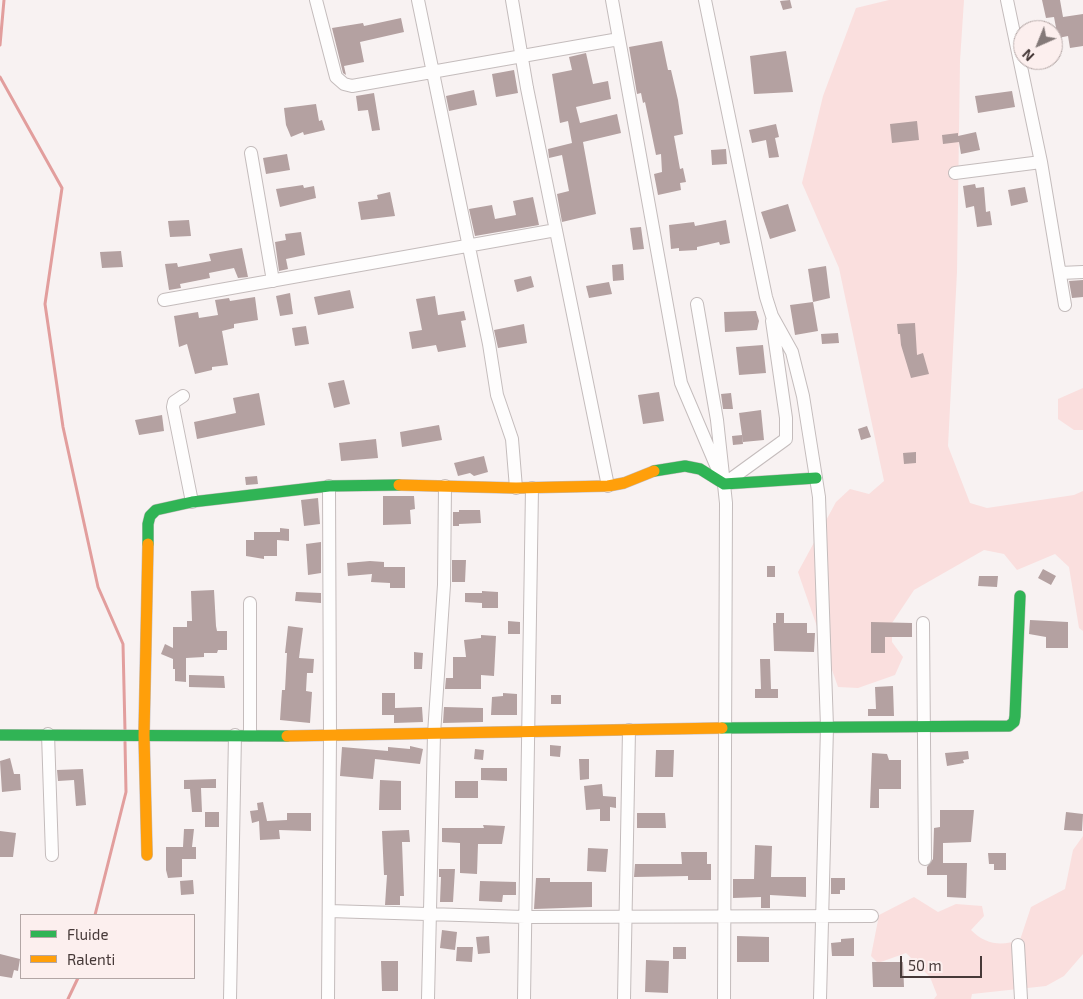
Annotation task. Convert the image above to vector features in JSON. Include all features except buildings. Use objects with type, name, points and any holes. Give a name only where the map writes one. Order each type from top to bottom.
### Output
[{"type":"street","points":[[316,0],[336,77],[344,84],[361,85],[619,39]]},
{"type":"street","points":[[418,0],[489,344],[497,395],[512,438],[516,488]]},
{"type":"street","points":[[512,0],[608,486]]},
{"type":"street","points":[[612,0],[681,383],[724,484]]},
{"type":"street","points":[[705,0],[762,282],[772,316],[786,418],[786,439],[724,484]]},
{"type":"street","points":[[1007,0],[1041,162],[1065,305]]},
{"type":"street","points":[[251,153],[273,281]]},
{"type":"street","points":[[955,173],[1041,162]]},
{"type":"street","points":[[164,300],[556,230]]},
{"type":"street","points":[[1060,273],[1083,272]]},
{"type":"street","points":[[698,304],[717,420],[726,503],[724,999]]},
{"type":"street","points":[[772,316],[792,352],[803,396],[819,497],[827,727],[820,999]]},
{"type":"street","points":[[183,396],[174,402],[174,407],[192,502]]},
{"type":"street","points":[[147,855],[144,735],[148,519],[156,510],[192,502],[329,486],[532,488],[608,486],[624,483],[644,473],[669,467],[685,466],[700,468],[724,484],[816,478]]},
{"type":"street","points":[[328,999],[329,486]]},
{"type":"street","points":[[428,999],[434,734],[444,585],[445,486]]},
{"type":"street","points":[[524,999],[532,488]]},
{"type":"street","points":[[0,734],[330,736],[726,728],[1009,726],[1014,722],[1020,596]]},
{"type":"street","points":[[250,603],[250,735]]},
{"type":"street","points":[[923,623],[925,859]]},
{"type":"street","points":[[624,999],[629,730]]},
{"type":"street","points":[[48,734],[52,855]]},
{"type":"street","points":[[230,999],[235,735]]},
{"type":"street","points":[[329,911],[525,917],[872,916]]},
{"type":"street","points":[[1018,945],[1021,999]]},
{"type":"shaded area","points":[[889,0],[964,0],[960,61],[957,272],[948,446],[970,503],[987,508],[1074,495],[1083,491],[1083,631],[1079,628],[1069,567],[1055,554],[1017,570],[1004,554],[984,550],[914,590],[892,623],[892,642],[903,657],[895,675],[858,688],[838,687],[798,572],[836,502],[850,489],[869,494],[884,481],[839,268],[802,183],[823,96],[856,8]]},
{"type":"shaded area","points":[[1083,388],[1083,430],[1074,430],[1058,419],[1058,399]]},
{"type":"shaded area","points":[[1083,836],[1083,954],[1064,976],[1046,986],[972,994],[971,999],[934,999],[937,995],[930,977],[906,953],[878,963],[871,956],[879,915],[914,897],[938,912],[956,904],[982,906],[984,916],[971,930],[982,939],[994,943],[1020,940],[1031,907],[1065,889],[1073,850]]},
{"type":"waterway","points":[[0,45],[4,0]]},
{"type":"waterway","points":[[0,77],[62,188],[45,304],[63,427],[98,587],[123,644],[125,731]]},
{"type":"waterway","points":[[95,914],[126,792],[125,742]]},
{"type":"waterway","points":[[68,999],[78,979]]},
{"type":"traffic: fast","points":[[654,471],[685,466],[700,469],[724,484],[816,478]]},
{"type":"traffic: fast","points":[[148,544],[148,524],[150,516],[156,510],[192,502],[329,486],[399,485]]},
{"type":"traffic: fast","points":[[722,728],[1009,726],[1014,722],[1015,716],[1020,596]]},
{"type":"traffic: fast","points":[[0,735],[287,736]]},
{"type":"traffic: slow","points":[[399,485],[516,488],[608,486],[624,483],[654,471]]},
{"type":"traffic: slow","points":[[147,855],[144,735],[148,544]]},
{"type":"traffic: slow","points":[[287,736],[722,728]]}]
